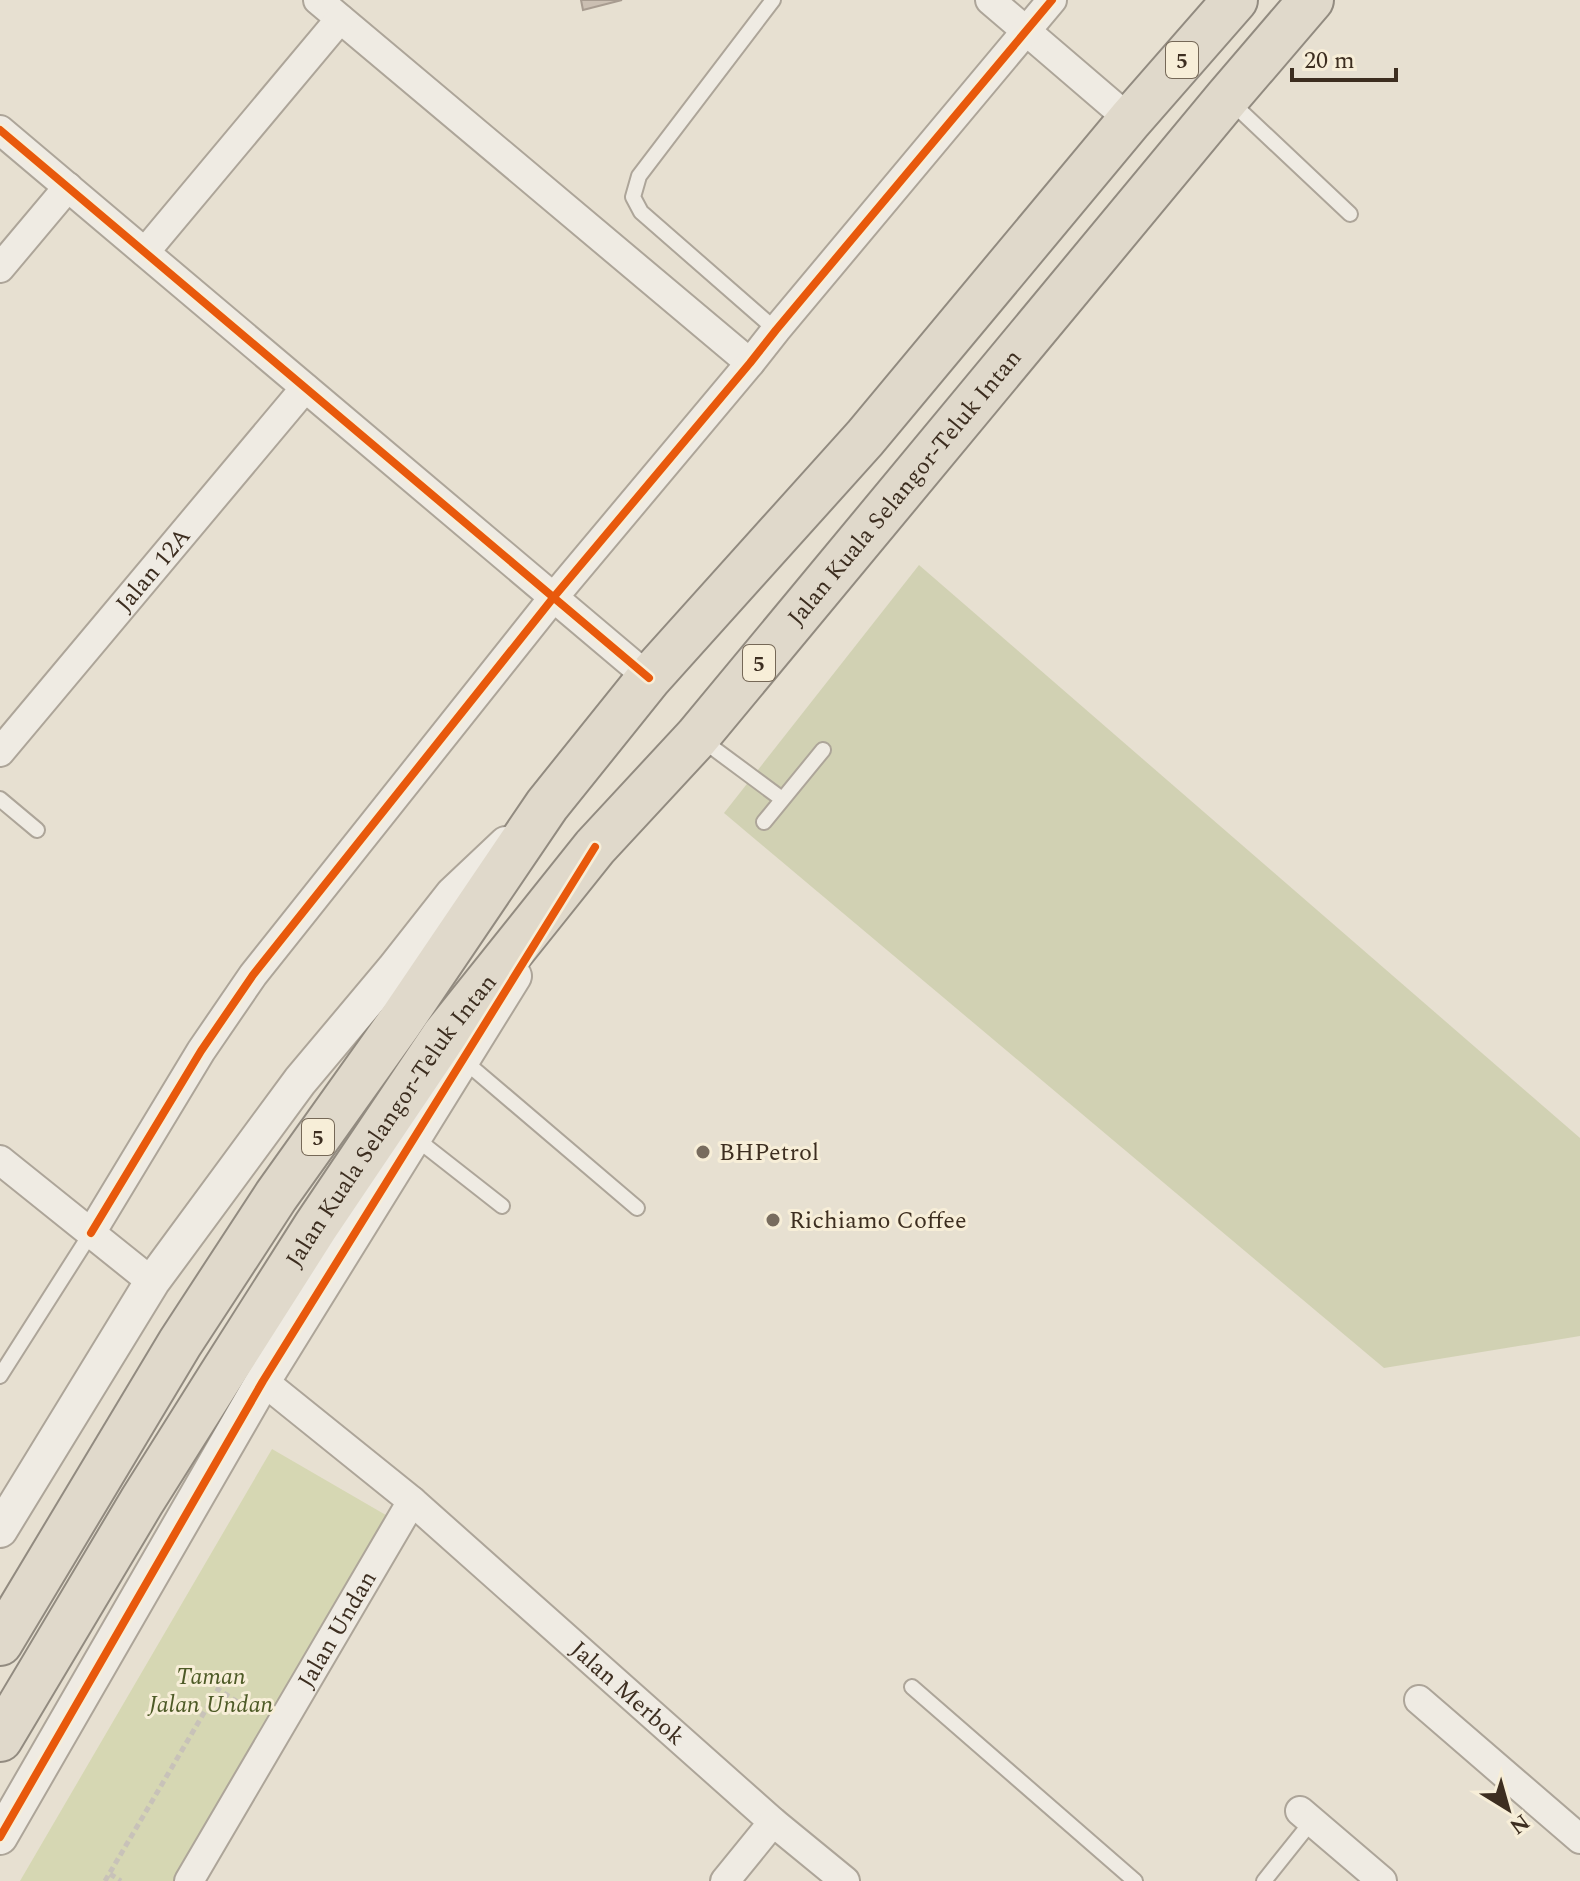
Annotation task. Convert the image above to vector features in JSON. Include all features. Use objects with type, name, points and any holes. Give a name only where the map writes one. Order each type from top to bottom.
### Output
[{"type":"highway","name":"5","points":[[0,1643],[180,1343],[276,1196],[400,1022],[547,805],[649,678],[865,438],[1130,120],[1235,0]]},
{"type":"highway","name":"Jalan Kuala Selangor-Teluk Intan","points":[[0,1739],[142,1501],[316,1226],[444,1036],[595,847],[697,737],[1311,0]]},
{"type":"street","points":[[318,0],[750,363]]},
{"type":"street","points":[[990,0],[1130,120]]},
{"type":"street","points":[[91,1233],[201,1051],[253,975],[553,598],[1052,0]]},
{"type":"street","points":[[145,252],[340,19]]},
{"type":"street","points":[[0,130],[649,678]]},
{"type":"street","points":[[0,268],[68,187]]},
{"type":"street","name":"Jalan 12A","points":[[0,752],[305,388]]},
{"type":"street","points":[[0,1530],[152,1282],[300,1081],[453,894],[547,805]]},
{"type":"street","points":[[0,1837],[263,1381],[595,847]]},
{"type":"street","points":[[0,1160],[152,1282]]},
{"type":"street","name":"Jalan Merbok","points":[[263,1381],[412,1501],[773,1822],[845,1881]]},
{"type":"street","name":"Jalan Undan","points":[[189,1881],[412,1501]]},
{"type":"street","points":[[1419,1700],[1580,1839]]},
{"type":"street","points":[[1306,1816],[1382,1881]]},
{"type":"street","points":[[725,1881],[773,1822]]},
{"type":"lane","points":[[773,0],[639,176],[633,197],[641,212],[776,330]]},
{"type":"lane","points":[[1227,98],[1350,214]]},
{"type":"lane","points":[[697,737],[782,799]]},
{"type":"lane","points":[[764,822],[823,750]]},
{"type":"lane","points":[[0,799],[37,830]]},
{"type":"lane","points":[[462,1059],[637,1208]]},
{"type":"lane","points":[[414,1137],[502,1206]]},
{"type":"lane","points":[[0,1376],[91,1233]]},
{"type":"lane","points":[[912,1687],[1135,1881]]},
{"type":"lane","points":[[1264,1881],[1306,1816]]},
{"type":"path","points":[[105,1881],[218,1689],[278,1729]]},
{"type":"path","points":[[110,1874],[121,1881]]},
{"type":"green space","points":[[919,565],[1580,1138],[1580,1336],[1384,1368],[724,813]]},
{"type":"green space","name":"Taman Jalan Undan","points":[[272,1449],[391,1518],[179,1881],[20,1881]]},
{"type":"building","points":[[581,0],[622,0],[583,10]]},
{"type":"cycle path","points":[[91,1233],[201,1051],[253,975],[553,598],[1052,0]]},
{"type":"cycle path","points":[[0,130],[649,678]]},
{"type":"cycle path","points":[[0,1837],[263,1381],[595,847]]},
{"type":"place","name":"BHPetrol","points":[[703,1152]]},
{"type":"place","name":"Richiamo Coffee","points":[[773,1220]]}]
